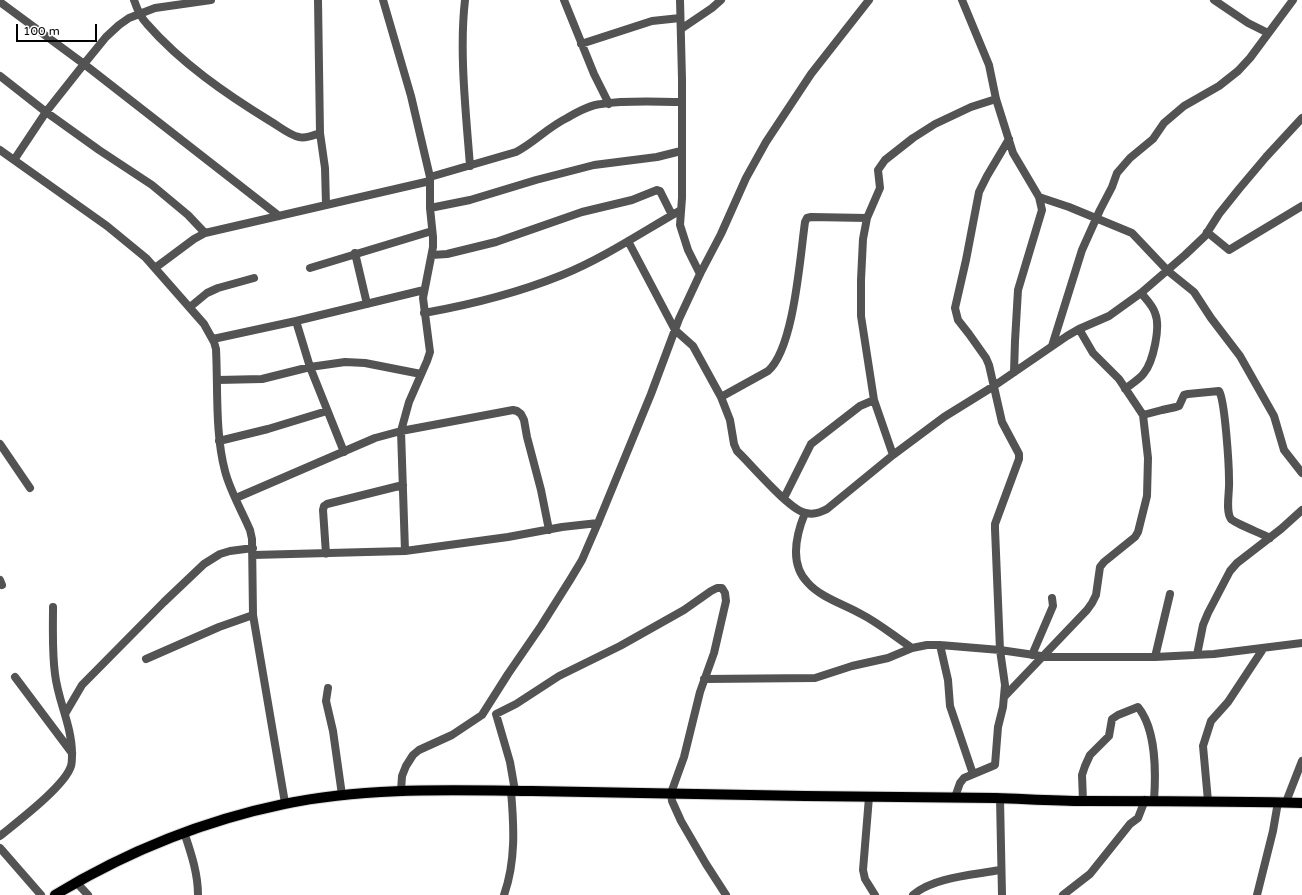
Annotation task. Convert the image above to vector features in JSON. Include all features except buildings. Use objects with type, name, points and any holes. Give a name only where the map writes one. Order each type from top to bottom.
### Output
[{"type":"main road","points":[[54,895],[119,859],[184,832],[224,818],[285,803],[342,795],[401,791],[513,791],[955,797],[1082,801],[1150,800],[1302,803]]},
{"type":"street","points":[[134,0],[139,13],[146,24],[174,52],[207,79],[258,114],[300,138],[320,133]]},
{"type":"street","points":[[14,160],[46,112],[106,37],[119,25],[139,13],[156,8],[211,0]]},
{"type":"street","points":[[318,0],[320,133],[325,168],[326,205]]},
{"type":"street","points":[[383,0],[411,96],[430,179],[430,208],[433,247],[423,298],[430,352],[409,402],[400,431],[405,551]]},
{"type":"street","points":[[465,0],[463,15],[463,55],[470,166]]},
{"type":"street","points":[[564,0],[581,44],[609,104]]},
{"type":"street","points":[[680,0],[682,102],[680,219],[681,230],[688,250],[700,274]]},
{"type":"street","points":[[680,29],[712,8],[721,0]]},
{"type":"street","points":[[401,791],[402,776],[413,755],[419,750],[452,735],[482,715],[541,626],[582,560],[651,394],[675,330],[746,178],[766,142],[811,74],[869,0]]},
{"type":"street","points":[[962,0],[989,65],[996,99],[1018,163],[1039,197],[1042,210],[1041,218],[1018,290],[1014,372]]},
{"type":"street","points":[[1214,0],[1248,23],[1268,33]]},
{"type":"street","points":[[1052,346],[1082,250],[1120,169],[1153,139],[1164,123],[1184,106],[1219,86],[1238,71],[1250,58],[1293,0]]},
{"type":"street","points":[[0,2],[84,64],[280,216]]},
{"type":"street","points":[[581,44],[652,21],[680,18]]},
{"type":"street","points":[[0,76],[46,112],[152,185],[188,215],[205,233]]},
{"type":"street","points":[[893,455],[874,400],[862,316],[860,280],[862,246],[867,218],[880,188],[878,170],[885,160],[913,138],[935,124],[971,107],[996,99]]},
{"type":"street","points":[[155,268],[194,239],[205,233],[430,179],[516,152],[526,147],[555,124],[600,104],[682,102]]},
{"type":"street","points":[[628,241],[675,330],[694,346],[721,397],[730,420],[734,444],[738,451],[784,498],[805,513],[816,514],[827,509],[893,455],[944,417],[994,386],[1079,329],[1109,316],[1168,271],[1208,232],[1219,214],[1250,175],[1302,118]]},
{"type":"street","points":[[955,797],[960,783],[964,778],[995,765],[998,727],[1004,697],[1000,650],[994,529],[1019,459],[1019,454],[1002,422],[992,373],[986,358],[958,320],[955,308],[979,192],[1009,139]]},
{"type":"street","points":[[0,150],[128,242],[155,268],[190,307],[204,324],[212,339],[216,349],[220,441],[225,472],[250,530],[253,552],[253,615],[285,803]]},
{"type":"street","points":[[430,208],[470,200],[536,180],[594,165],[657,157],[681,151]]},
{"type":"street","points":[[432,255],[447,254],[496,242],[582,212],[632,200],[657,190],[660,191],[672,215]]},
{"type":"street","points":[[1039,197],[1097,218],[1132,233],[1168,271],[1194,292],[1211,318],[1234,347],[1274,416],[1284,450],[1302,473]]},
{"type":"street","points":[[1208,232],[1229,250],[1302,206]]},
{"type":"street","points":[[424,313],[449,309],[481,300],[549,280],[569,272],[628,241],[681,210]]},
{"type":"street","points":[[721,397],[768,371],[783,347],[792,316],[804,222],[807,218],[867,218]]},
{"type":"street","points":[[310,268],[355,253],[432,231]]},
{"type":"street","points":[[355,253],[367,304]]},
{"type":"street","points":[[190,307],[207,293],[218,288],[254,278]]},
{"type":"street","points":[[212,339],[296,321],[424,290]]},
{"type":"street","points":[[1125,389],[1143,375],[1147,369],[1152,357],[1156,336],[1156,313],[1141,293]]},
{"type":"street","points":[[296,321],[310,367],[344,452]]},
{"type":"street","points":[[1004,697],[1081,617],[1092,603],[1096,595],[1100,567],[1135,537],[1138,532],[1147,496],[1148,458],[1143,416],[1113,372],[1093,353],[1079,329]]},
{"type":"street","points":[[218,380],[262,379],[310,367],[345,362],[365,363],[421,374]]},
{"type":"street","points":[[1143,416],[1179,406],[1184,395],[1219,391],[1222,401],[1227,447],[1229,481],[1228,513],[1234,521],[1252,528],[1270,538]]},
{"type":"street","points":[[784,498],[811,444],[860,406],[874,400]]},
{"type":"street","points":[[220,441],[268,429],[327,411]]},
{"type":"street","points":[[236,498],[375,438],[400,431],[500,412],[517,411],[521,414],[524,420],[549,530]]},
{"type":"street","points":[[0,446],[12,460],[30,488]]},
{"type":"street","points":[[326,554],[324,506],[403,485]]},
{"type":"street","points":[[1197,655],[1206,619],[1230,571],[1237,563],[1270,538],[1302,510]]},
{"type":"street","points":[[805,513],[799,529],[796,559],[800,572],[808,583],[819,592],[883,626],[912,648]]},
{"type":"street","points":[[65,714],[82,685],[204,564],[220,554],[230,551],[326,554],[405,551],[508,537],[562,527],[598,523]]},
{"type":"street","points":[[496,714],[516,704],[559,676],[625,643],[677,614],[711,591],[717,588],[722,588],[725,593],[726,601],[714,653],[700,692],[684,757],[671,793],[672,802],[681,821],[723,894]]},
{"type":"street","points":[[1155,657],[1170,594]]},
{"type":"street","points":[[1032,654],[1053,606],[1052,598]]},
{"type":"street","points":[[0,836],[56,788],[72,766],[72,743],[69,725],[58,692],[55,673],[53,607]]},
{"type":"street","points":[[146,659],[219,627],[253,615]]},
{"type":"street","points":[[704,679],[815,678],[852,666],[888,658],[912,648],[927,645],[1000,650],[1042,656],[1102,658],[1197,655],[1264,649],[1302,643]]},
{"type":"street","points":[[940,645],[948,680],[950,706],[973,774]]},
{"type":"street","points":[[1208,801],[1203,746],[1211,721],[1228,702],[1264,649]]},
{"type":"street","points":[[15,677],[72,753]]},
{"type":"street","points":[[328,688],[326,701],[334,731],[342,795]]},
{"type":"street","points":[[490,703],[496,714],[510,762],[513,791],[513,849],[504,895]]},
{"type":"street","points":[[1064,895],[1090,874],[1131,823],[1138,818],[1150,800],[1155,772],[1149,728],[1138,707],[1118,714],[1112,719],[1109,736],[1090,755],[1082,775],[1082,801]]},
{"type":"street","points":[[1257,895],[1273,830],[1282,802],[1302,761]]},
{"type":"street","points":[[869,797],[863,870],[865,879],[875,895]]},
{"type":"street","points":[[1000,798],[1000,870],[1002,895]]},
{"type":"street","points":[[184,832],[196,868],[198,895]]},
{"type":"street","points":[[0,848],[41,895]]},
{"type":"street","points":[[913,895],[930,884],[1000,870]]},
{"type":"street","points":[[76,882],[88,895]]}]
